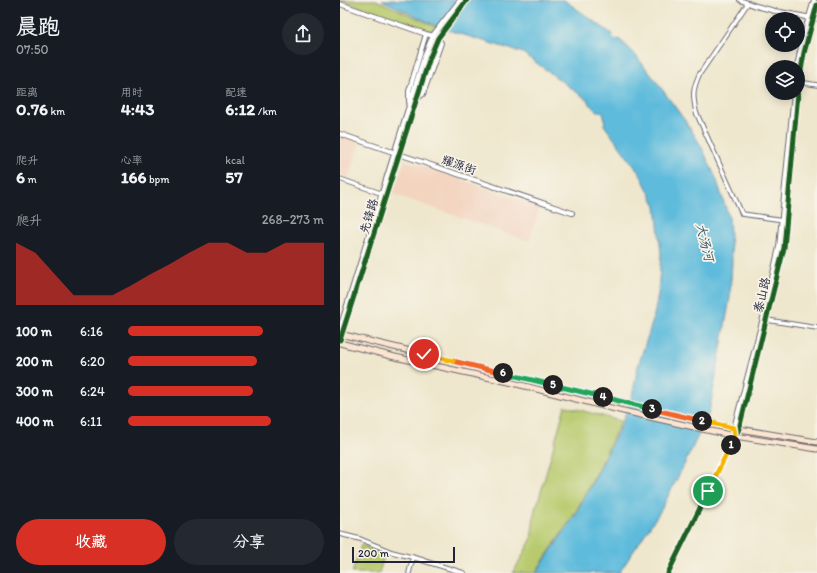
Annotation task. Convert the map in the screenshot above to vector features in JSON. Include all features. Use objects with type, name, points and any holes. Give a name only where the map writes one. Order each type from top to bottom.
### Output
[{"type":"main road","points":[[341,336],[709,422],[817,442]]},
{"type":"main road","points":[[340,343],[707,430],[817,449]]},
{"type":"street","points":[[340,328],[384,194],[394,153],[425,54],[433,35],[460,0]]},
{"type":"street","name":"先锋路","points":[[341,336],[384,194],[399,155],[430,57],[438,38],[467,0]]},
{"type":"street","points":[[740,0],[748,4],[775,11],[813,18]]},
{"type":"street","points":[[798,60],[802,41],[813,18],[814,0]]},
{"type":"street","points":[[340,4],[438,38]]},
{"type":"street","points":[[748,4],[699,75],[694,86],[693,98],[696,112],[742,214],[784,220]]},
{"type":"street","name":"泰山路","points":[[803,60],[817,4]]},
{"type":"street","points":[[408,108],[409,91],[426,34]]},
{"type":"street","points":[[805,83],[817,85]]},
{"type":"street","points":[[737,428],[778,254],[784,220],[793,100]]},
{"type":"street","name":"泰山路","points":[[668,573],[735,436],[767,320],[784,248],[784,220],[797,100]]},
{"type":"street","name":"耀源街","points":[[340,134],[572,213]]},
{"type":"street","points":[[340,179],[384,194]]},
{"type":"street","points":[[767,320],[817,328]]},
{"type":"street","points":[[340,534],[360,538],[392,552],[464,573]]},
{"type":"street","points":[[409,573],[413,557]]},
{"type":"shaded area","points":[[340,135],[360,142],[348,178],[340,175]]},
{"type":"shaded area","points":[[405,160],[540,207],[529,241],[393,194]]},
{"type":"green space","points":[[340,0],[376,0],[435,26],[432,32]]},
{"type":"green space","points":[[565,406],[621,421],[596,474],[575,513],[535,573],[513,573],[531,540],[535,508]]},
{"type":"green space","points":[[361,545],[385,553],[379,573],[352,573]]},
{"type":"water","name":"大汤河","points":[[382,0],[564,0],[612,34],[612,37],[615,40],[619,39],[633,52],[686,122],[701,146],[716,178],[729,218],[732,260],[730,298],[709,413],[661,510],[619,573],[536,573],[576,514],[622,423],[632,396],[638,366],[653,320],[658,295],[661,254],[656,206],[640,174],[604,125],[605,120],[603,113],[594,109],[586,99],[523,53],[441,28]]},
{"type":"cycle path","points":[[340,340],[430,57],[438,38],[467,0]]},
{"type":"cycle path","points":[[668,573],[739,429],[784,248],[799,82],[804,53],[817,5]]},
{"type":"route","points":[[424,354],[734,428],[735,436],[708,491]]}]
